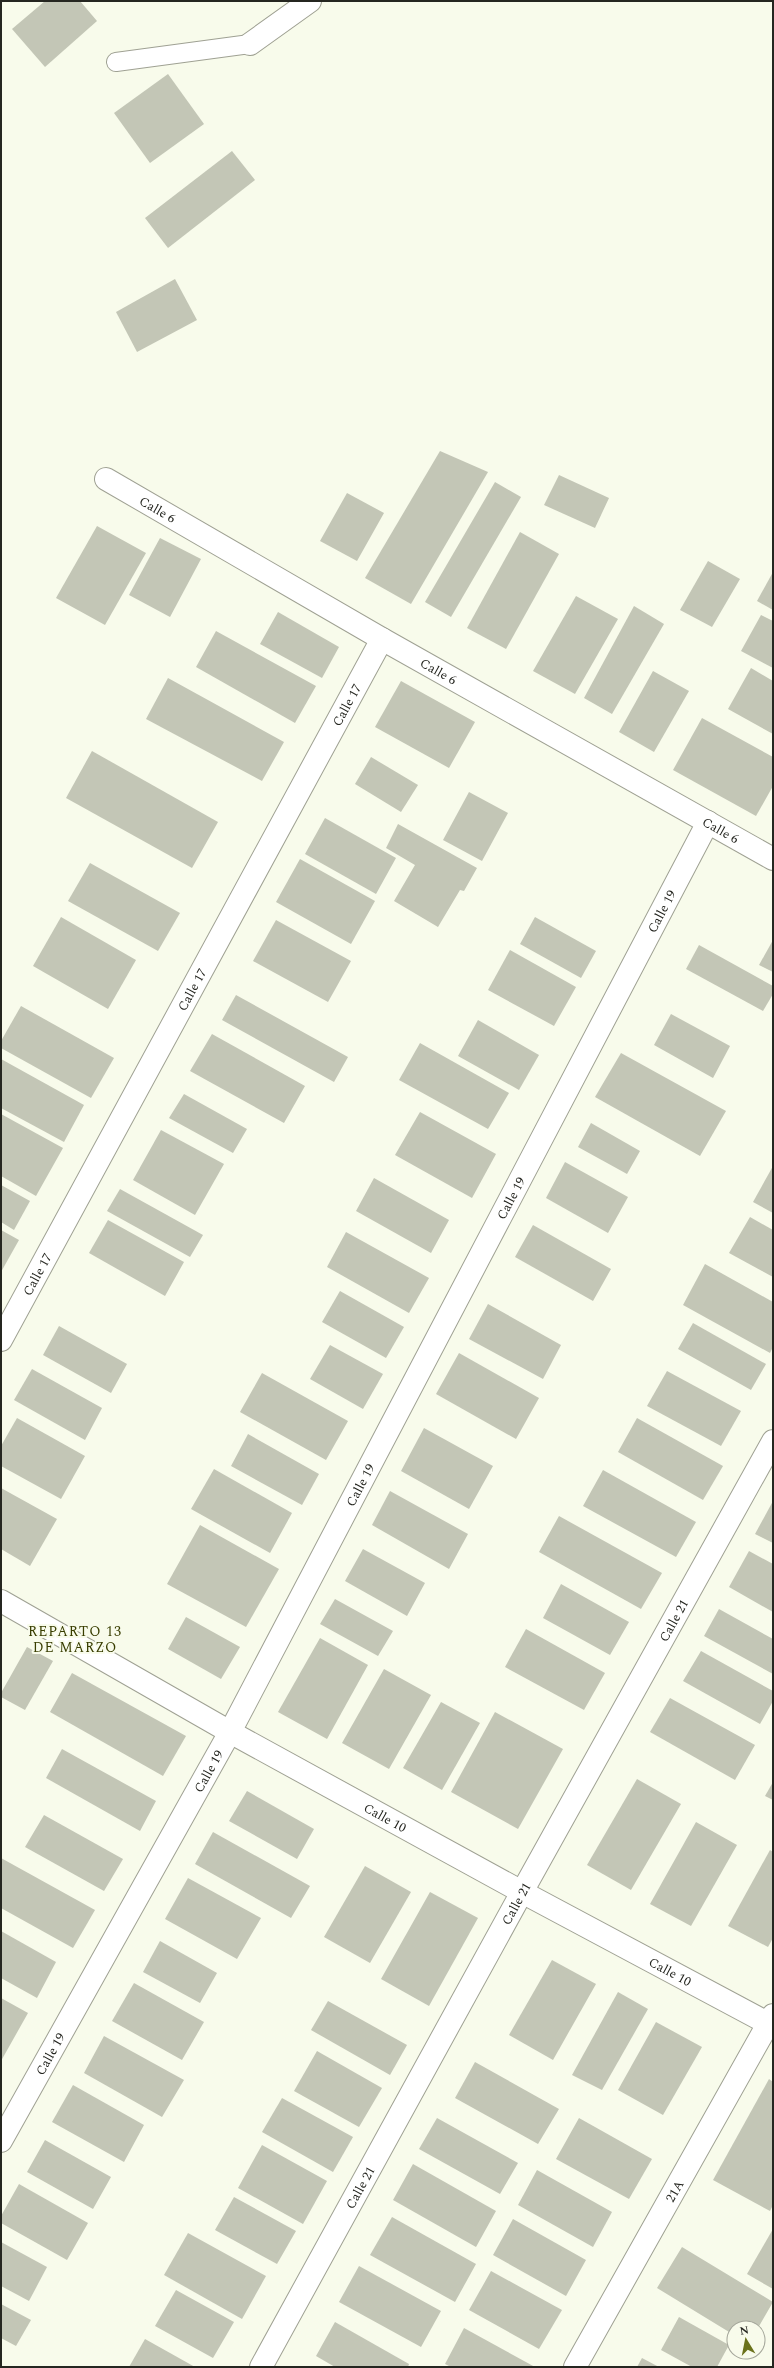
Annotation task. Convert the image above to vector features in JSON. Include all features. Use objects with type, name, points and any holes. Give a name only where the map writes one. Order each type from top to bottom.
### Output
[{"type":"street","points":[[250,44],[310,1]]},
{"type":"street","name":"Calle 6","points":[[106,479],[382,639],[773,859]]},
{"type":"street","name":"Calle 17","points":[[1,1340],[382,639]]},
{"type":"street","name":"Calle 19","points":[[1,2141],[230,1732],[708,822]]},
{"type":"street","name":"Calle 21","points":[[261,2367],[522,1892],[773,1441]]},
{"type":"street","name":"Calle 10","points":[[1,1601],[230,1732],[522,1892],[772,2021]]},
{"type":"street","name":"21A","points":[[575,2367],[772,2021]]},
{"type":"lane","points":[[116,62],[250,44]]},
{"type":"building","points":[[45,1],[80,1],[97,21],[45,67],[12,29]]},
{"type":"building","points":[[168,74],[204,124],[150,163],[114,113]]},
{"type":"building","points":[[232,151],[255,180],[168,248],[145,218]]},
{"type":"building","points":[[175,279],[197,320],[137,352],[116,312]]},
{"type":"building","points":[[440,451],[488,472],[411,604],[365,578]]},
{"type":"building","points":[[559,475],[609,498],[595,528],[544,505]]},
{"type":"building","points":[[495,482],[521,497],[451,617],[425,602]]},
{"type":"building","points":[[347,493],[384,513],[357,561],[320,541]]},
{"type":"building","points":[[97,526],[146,553],[105,625],[56,598]]},
{"type":"building","points":[[520,532],[559,554],[506,649],[467,628]]},
{"type":"building","points":[[160,538],[201,559],[170,617],[129,595]]},
{"type":"building","points":[[708,561],[740,579],[712,627],[680,610]]},
{"type":"building","points":[[773,572],[773,610],[757,601]]},
{"type":"building","points":[[576,596],[618,619],[575,694],[533,671]]},
{"type":"building","points":[[634,606],[664,624],[612,714],[584,698]]},
{"type":"building","points":[[278,612],[339,647],[322,678],[260,644]]},
{"type":"building","points":[[761,615],[773,621],[773,668],[741,651]]},
{"type":"building","points":[[216,631],[316,686],[295,723],[196,667]]},
{"type":"building","points":[[751,668],[773,681],[773,734],[728,709]]},
{"type":"building","points":[[653,671],[689,691],[654,752],[619,732]]},
{"type":"building","points":[[168,678],[284,742],[262,781],[146,719]]},
{"type":"building","points":[[401,681],[475,722],[449,768],[375,727]]},
{"type":"building","points":[[702,718],[773,757],[773,786],[756,816],[673,770]]},
{"type":"building","points":[[92,751],[218,822],[192,868],[66,798]]},
{"type":"building","points":[[371,757],[418,785],[401,812],[355,784]]},
{"type":"building","points":[[469,792],[508,813],[482,861],[443,840]]},
{"type":"building","points":[[325,818],[396,858],[376,894],[305,854]]},
{"type":"building","points":[[398,824],[477,868],[464,891],[460,890],[438,927],[394,901],[415,865],[386,848]]},
{"type":"building","points":[[300,859],[375,901],[351,944],[276,902]]},
{"type":"building","points":[[90,863],[180,913],[158,951],[68,901]]},
{"type":"building","points":[[61,917],[136,960],[108,1009],[33,966]]},
{"type":"building","points":[[535,917],[596,951],[581,978],[520,944]]},
{"type":"building","points":[[276,920],[351,961],[328,1002],[253,961]]},
{"type":"building","points":[[773,940],[773,972],[759,965]]},
{"type":"building","points":[[699,945],[773,986],[773,994],[763,1011],[686,969]]},
{"type":"building","points":[[510,950],[576,987],[554,1026],[488,990]]},
{"type":"building","points":[[236,995],[348,1057],[334,1082],[222,1020]]},
{"type":"building","points":[[21,1006],[114,1058],[91,1098],[1,1048],[1,1041]]},
{"type":"building","points":[[671,1014],[730,1046],[713,1078],[654,1045]]},
{"type":"building","points":[[478,1020],[539,1055],[519,1090],[458,1056]]},
{"type":"building","points":[[212,1034],[305,1086],[284,1123],[190,1071]]},
{"type":"building","points":[[420,1043],[509,1093],[488,1129],[399,1080]]},
{"type":"building","points":[[621,1053],[726,1111],[700,1156],[595,1097]]},
{"type":"building","points":[[1,1059],[84,1105],[64,1142],[1,1108]]},
{"type":"building","points":[[184,1094],[247,1129],[233,1153],[169,1118]]},
{"type":"building","points":[[420,1112],[496,1154],[472,1198],[395,1155]]},
{"type":"building","points":[[1,1114],[63,1148],[36,1196],[1,1176]]},
{"type":"building","points":[[591,1123],[640,1151],[627,1174],[578,1147]]},
{"type":"building","points":[[161,1130],[224,1164],[195,1215],[133,1180]]},
{"type":"building","points":[[565,1162],[628,1197],[608,1233],[546,1198]]},
{"type":"building","points":[[773,1166],[773,1213],[753,1202]]},
{"type":"building","points":[[374,1178],[449,1220],[431,1253],[356,1211]]},
{"type":"building","points":[[1,1185],[30,1201],[14,1230],[1,1222]]},
{"type":"building","points":[[120,1189],[203,1235],[190,1257],[107,1211]]},
{"type":"building","points":[[750,1217],[773,1230],[773,1277],[729,1253]]},
{"type":"building","points":[[108,1220],[184,1262],[165,1296],[89,1253]]},
{"type":"building","points":[[533,1225],[611,1269],[593,1301],[515,1257]]},
{"type":"building","points":[[1,1230],[19,1240],[1,1272]]},
{"type":"building","points":[[346,1232],[429,1278],[409,1313],[327,1267]]},
{"type":"building","points":[[705,1264],[773,1302],[773,1347],[770,1353],[683,1305]]},
{"type":"building","points":[[340,1291],[404,1327],[386,1358],[322,1322]]},
{"type":"building","points":[[488,1304],[561,1345],[543,1379],[469,1339]]},
{"type":"building","points":[[693,1323],[766,1364],[751,1390],[678,1349]]},
{"type":"building","points":[[59,1326],[127,1364],[111,1393],[43,1355]]},
{"type":"building","points":[[330,1345],[383,1374],[363,1409],[310,1379]]},
{"type":"building","points":[[459,1353],[539,1398],[516,1439],[436,1394]]},
{"type":"building","points":[[32,1369],[102,1408],[85,1440],[14,1400]]},
{"type":"building","points":[[667,1371],[741,1411],[721,1446],[647,1406]]},
{"type":"building","points":[[262,1373],[348,1421],[326,1460],[240,1412]]},
{"type":"building","points":[[17,1418],[85,1456],[61,1499],[1,1466],[1,1446]]},
{"type":"building","points":[[637,1418],[723,1466],[703,1500],[618,1452]]},
{"type":"building","points":[[424,1428],[493,1466],[469,1509],[401,1471]]},
{"type":"building","points":[[248,1434],[319,1474],[302,1505],[231,1466]]},
{"type":"building","points":[[214,1469],[292,1513],[270,1553],[191,1509]]},
{"type":"building","points":[[603,1470],[696,1522],[676,1557],[583,1506]]},
{"type":"building","points":[[1,1488],[57,1519],[30,1566],[1,1549]]},
{"type":"building","points":[[390,1491],[468,1534],[449,1569],[372,1525]]},
{"type":"building","points":[[773,1501],[773,1543],[755,1534]]},
{"type":"building","points":[[559,1516],[662,1573],[641,1609],[539,1552]]},
{"type":"building","points":[[200,1525],[279,1569],[246,1627],[167,1584]]},
{"type":"building","points":[[363,1549],[425,1583],[407,1616],[345,1581]]},
{"type":"building","points":[[749,1551],[773,1564],[773,1612],[729,1587]]},
{"type":"building","points":[[561,1584],[629,1622],[610,1655],[543,1618]]},
{"type":"building","points":[[335,1599],[393,1631],[378,1656],[320,1624]]},
{"type":"building","points":[[719,1609],[773,1639],[773,1674],[704,1636]]},
{"type":"building","points":[[186,1617],[240,1647],[221,1679],[168,1649]]},
{"type":"building","points":[[526,1629],[605,1673],[584,1710],[505,1667]]},
{"type":"building","points":[[320,1638],[368,1665],[327,1739],[278,1712]]},
{"type":"building","points":[[27,1647],[53,1661],[25,1710],[1,1697],[1,1693]]},
{"type":"building","points":[[701,1651],[773,1691],[773,1701],[760,1724],[683,1681]]},
{"type":"building","points":[[384,1669],[431,1695],[389,1769],[342,1743]]},
{"type":"building","points":[[72,1673],[186,1736],[163,1776],[50,1712]]},
{"type":"building","points":[[670,1698],[755,1745],[735,1780],[650,1732]]},
{"type":"building","points":[[441,1702],[480,1723],[442,1790],[403,1768]]},
{"type":"building","points":[[495,1712],[563,1749],[518,1829],[451,1792]]},
{"type":"building","points":[[62,1749],[156,1801],[140,1831],[46,1778]]},
{"type":"building","points":[[637,1779],[681,1804],[631,1890],[587,1865]]},
{"type":"building","points":[[773,1782],[773,1800],[765,1796]]},
{"type":"building","points":[[247,1791],[314,1829],[297,1859],[229,1821]]},
{"type":"building","points":[[44,1815],[123,1859],[104,1891],[25,1847]]},
{"type":"building","points":[[696,1822],[737,1845],[691,1926],[650,1904]]},
{"type":"building","points":[[213,1832],[310,1886],[291,1918],[195,1864]]},
{"type":"building","points":[[770,1850],[773,1852],[773,1938],[768,1947],[728,1926]]},
{"type":"building","points":[[1,1858],[95,1910],[73,1948],[1,1908]]},
{"type":"building","points":[[365,1866],[411,1892],[370,1963],[324,1937]]},
{"type":"building","points":[[188,1878],[261,1918],[237,1959],[165,1919]]},
{"type":"building","points":[[430,1892],[478,1918],[429,2006],[381,1979]]},
{"type":"building","points":[[1,1931],[56,1962],[37,1998],[1,1978]]},
{"type":"building","points":[[160,1941],[217,1973],[200,2003],[143,1972]]},
{"type":"building","points":[[552,1960],[596,1984],[553,2060],[509,2035]]},
{"type":"building","points":[[134,1983],[204,2022],[182,2060],[112,2021]]},
{"type":"building","points":[[618,1992],[648,2009],[602,2090],[572,2075]]},
{"type":"building","points":[[1,1998],[28,2013],[1,2061]]},
{"type":"building","points":[[328,2001],[407,2045],[390,2075],[311,2030]]},
{"type":"building","points":[[656,2022],[702,2047],[663,2115],[618,2090]]},
{"type":"building","points":[[104,2036],[184,2080],[162,2117],[84,2073]]},
{"type":"building","points":[[317,2051],[382,2088],[359,2127],[294,2091]]},
{"type":"building","points":[[475,2062],[559,2109],[538,2144],[455,2098]]},
{"type":"building","points":[[769,2079],[773,2082],[773,2205],[770,2211],[713,2180]]},
{"type":"building","points":[[73,2085],[144,2125],[124,2162],[52,2122]]},
{"type":"building","points":[[282,2098],[353,2137],[333,2172],[262,2132]]},
{"type":"building","points":[[437,2118],[518,2163],[500,2194],[419,2149]]},
{"type":"building","points":[[579,2118],[652,2159],[629,2199],[556,2159]]},
{"type":"building","points":[[45,2140],[111,2177],[93,2209],[27,2172]]},
{"type":"building","points":[[262,2145],[327,2181],[303,2224],[238,2188]]},
{"type":"building","points":[[413,2164],[496,2211],[476,2247],[393,2200]]},
{"type":"building","points":[[537,2170],[612,2212],[593,2247],[518,2205]]},
{"type":"building","points":[[19,2184],[88,2223],[67,2260],[1,2223],[1,2216]]},
{"type":"building","points":[[234,2197],[296,2231],[277,2264],[215,2230]]},
{"type":"building","points":[[392,2217],[476,2264],[455,2302],[370,2255]]},
{"type":"building","points":[[513,2219],[586,2260],[566,2296],[493,2255]]},
{"type":"building","points":[[773,2229],[773,2289],[747,2274]]},
{"type":"building","points":[[188,2233],[266,2276],[242,2319],[164,2275]]},
{"type":"building","points":[[1,2242],[47,2267],[29,2301],[1,2286]]},
{"type":"building","points":[[682,2247],[773,2302],[763,2320],[726,2320],[726,2330],[657,2288]]},
{"type":"building","points":[[359,2266],[441,2311],[421,2347],[339,2302]]},
{"type":"building","points":[[491,2271],[562,2310],[539,2349],[469,2310]]},
{"type":"building","points":[[176,2290],[234,2322],[213,2358],[155,2326]]},
{"type":"building","points":[[1,2304],[31,2320],[16,2346],[1,2338]]},
{"type":"building","points":[[679,2317],[726,2343],[726,2350],[717,2367],[692,2367],[661,2350]]},
{"type":"building","points":[[335,2322],[409,2364],[408,2367],[335,2367],[316,2356]]},
{"type":"building","points":[[464,2328],[535,2367],[451,2367],[445,2364]]},
{"type":"building","points":[[145,2339],[195,2367],[129,2367]]},
{"type":"building","points":[[642,2358],[659,2367],[637,2367]]},
{"type":"district","name":"REPARTO 13 DE MARZO","points":[[75,1640]]}]
